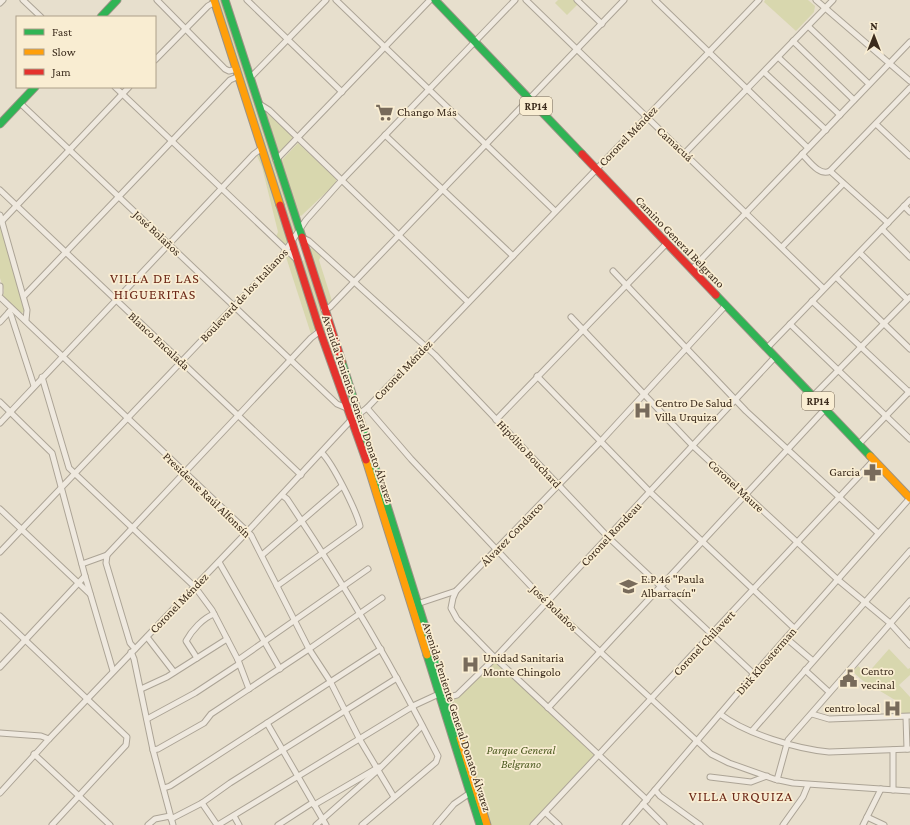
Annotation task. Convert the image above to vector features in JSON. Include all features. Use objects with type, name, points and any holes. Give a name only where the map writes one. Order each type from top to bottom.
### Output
[{"type":"main road","points":[[102,16],[117,0]]},
{"type":"main road","name":"Avenida Teniente General Donato Álvarez","points":[[225,0],[324,310],[359,413],[417,604],[480,825]]},
{"type":"main road","name":"Camino General Belgrano","points":[[435,0],[726,306],[909,495]]},
{"type":"main road","name":"Avenida Teniente General Donato Álvarez","points":[[214,1],[234,74],[262,148],[320,331],[349,409],[487,825]]},
{"type":"main road","points":[[0,124],[34,88]]},
{"type":"street","points":[[0,3],[3,0]]},
{"type":"street","points":[[24,0],[40,16]]},
{"type":"street","points":[[24,296],[234,74],[185,29],[157,0]]},
{"type":"street","points":[[247,0],[342,92]]},
{"type":"street","points":[[250,78],[326,0]]},
{"type":"street","points":[[336,0],[555,211]]},
{"type":"street","points":[[276,160],[430,0]]},
{"type":"street","name":"Boulevard de los Italianos","points":[[0,552],[287,250],[341,181],[515,0]]},
{"type":"street","name":"Camacuá","points":[[526,0],[576,50],[824,288]]},
{"type":"street","points":[[577,0],[602,24]]},
{"type":"street","points":[[324,310],[330,307],[624,0]]},
{"type":"street","points":[[655,0],[808,148]]},
{"type":"street","name":"Coronel Méndez","points":[[0,793],[34,754],[248,532],[352,419],[366,408],[426,347],[759,0]]},
{"type":"street","points":[[816,0],[910,81]]},
{"type":"street","points":[[685,153],[833,0]]},
{"type":"street","points":[[156,59],[214,1]]},
{"type":"street","points":[[808,26],[869,84]]},
{"type":"street","points":[[793,41],[854,100]]},
{"type":"street","points":[[692,269],[910,42]]},
{"type":"street","points":[[778,57],[840,115]]},
{"type":"street","points":[[764,72],[826,130]]},
{"type":"street","points":[[116,88],[297,260]]},
{"type":"street","points":[[2,221],[128,88]]},
{"type":"street","points":[[802,154],[820,172],[826,173],[830,171],[910,88]]},
{"type":"street","name":"José Bolaños","points":[[20,103],[337,404],[349,409]]},
{"type":"street","points":[[258,103],[298,138],[468,302]]},
{"type":"street","points":[[876,124],[910,156]]},
{"type":"street","points":[[385,136],[513,256]]},
{"type":"street","points":[[0,423],[168,244],[254,154],[262,148]]},
{"type":"street","points":[[830,171],[888,223]]},
{"type":"street","points":[[782,247],[843,184]]},
{"type":"street","name":"Blanco Encalada","points":[[0,190],[16,207],[66,252],[300,475]]},
{"type":"street","points":[[767,348],[910,200]]},
{"type":"street","points":[[904,206],[910,212]]},
{"type":"street","points":[[0,215],[24,296],[27,310],[26,320]]},
{"type":"street","points":[[882,229],[910,257]]},
{"type":"street","name":"Hipólito Bouchard","points":[[300,234],[426,347],[608,538],[754,674]]},
{"type":"street","points":[[496,420],[582,329],[667,243]]},
{"type":"street","points":[[813,396],[909,298],[860,253]]},
{"type":"street","points":[[613,271],[736,400],[878,533]]},
{"type":"street","points":[[836,277],[910,349]]},
{"type":"street","points":[[0,286],[0,293]]},
{"type":"street","name":"Presidente Raúl Alfonsín","points":[[0,297],[10,310],[26,320],[248,532],[262,556],[309,649],[330,681],[360,740],[394,798]]},
{"type":"street","points":[[812,301],[910,392],[859,444]]},
{"type":"street","name":"Álvarez Condarco","points":[[417,604],[456,591],[497,550],[726,306]]},
{"type":"street","points":[[0,322],[10,310]]},
{"type":"street","points":[[10,310],[34,386]]},
{"type":"street","name":"Coronel Maure","points":[[570,317],[693,446],[837,579],[890,623],[910,645]]},
{"type":"street","points":[[790,324],[910,439]]},
{"type":"street","points":[[82,564],[106,557],[311,338],[320,331]]},
{"type":"street","name":"Coronel Rondeau","points":[[218,825],[412,707],[443,696],[457,695],[495,658],[546,602],[608,538],[775,357]]},
{"type":"street","points":[[537,376],[650,492],[794,628]]},
{"type":"street","points":[[42,377],[66,462],[75,473],[195,587],[214,614],[238,662],[249,689]]},
{"type":"street","points":[[0,402],[50,450],[53,456],[90,595],[113,671]]},
{"type":"street","name":"José Bolaños","points":[[366,408],[410,459],[546,602],[696,742],[722,760],[777,780],[808,785],[910,791]]},
{"type":"street","points":[[548,708],[599,651],[825,409]]},
{"type":"street","points":[[277,586],[360,527],[342,486],[322,453]]},
{"type":"street","name":"Coronel Chilavert","points":[[533,825],[874,460]]},
{"type":"street","points":[[262,556],[342,486]]},
{"type":"street","points":[[282,495],[324,553],[344,586],[381,649],[438,756],[436,762],[362,825]]},
{"type":"street","name":"Dirk Kloosterman","points":[[625,825],[754,674],[878,533],[909,495]]},
{"type":"street","points":[[0,509],[90,595]]},
{"type":"street","points":[[752,731],[910,551]]},
{"type":"street","points":[[106,557],[133,650],[153,750],[171,820]]},
{"type":"street","points":[[219,562],[280,669]]},
{"type":"street","points":[[147,719],[195,693],[264,642],[368,570]]},
{"type":"street","points":[[0,667],[85,576]]},
{"type":"street","points":[[456,591],[452,602],[453,614],[495,658],[599,756],[645,802],[664,825]]},
{"type":"street","points":[[153,750],[158,749],[204,723],[211,714],[280,669],[382,598]]},
{"type":"street","points":[[777,780],[787,743],[829,692],[910,601]]},
{"type":"street","points":[[197,658],[186,641],[193,630],[209,616],[214,614]]},
{"type":"street","points":[[0,616],[126,734],[128,740],[126,745],[52,825]]},
{"type":"street","points":[[147,637],[174,672]]},
{"type":"street","points":[[786,638],[813,661]]},
{"type":"street","points":[[141,689],[174,672],[227,639]]},
{"type":"street","points":[[164,788],[170,786],[381,649]]},
{"type":"street","points":[[805,670],[829,692]]},
{"type":"street","points":[[148,825],[155,819],[171,820],[202,803],[230,782],[345,712],[397,678]]},
{"type":"street","points":[[720,714],[765,737],[829,752],[909,749],[908,716],[829,719],[812,714]]},
{"type":"street","points":[[267,723],[326,825]]},
{"type":"street","points":[[316,825],[382,766],[422,726]]},
{"type":"street","points":[[0,733],[41,736],[49,739]]},
{"type":"street","points":[[893,750],[893,790]]},
{"type":"street","points":[[34,754],[110,825]]},
{"type":"street","points":[[278,825],[313,804],[377,770]]},
{"type":"street","points":[[710,777],[751,782],[767,776]]},
{"type":"street","points":[[783,825],[803,797],[808,785]]},
{"type":"street","points":[[863,825],[881,789]]},
{"type":"street","points":[[655,790],[660,796],[700,825]]},
{"type":"street","points":[[436,825],[454,804],[470,793]]},
{"type":"street","points":[[202,803],[218,825]]},
{"type":"street","points":[[546,812],[559,825]]},
{"type":"street","points":[[234,816],[239,825]]},
{"type":"street","points":[[867,817],[884,825]]},
{"type":"green space","points":[[217,0],[222,0],[296,229],[295,231],[291,230]]},
{"type":"green space","points":[[558,0],[574,0],[578,4],[567,15],[555,3]]},
{"type":"green space","points":[[765,0],[808,0],[815,6],[814,12],[796,31],[764,2]]},
{"type":"green space","points":[[268,113],[292,136],[293,141],[281,152],[278,151],[265,115]]},
{"type":"green space","points":[[298,143],[336,179],[336,183],[301,216],[297,213],[282,163],[282,160]]},
{"type":"green space","points":[[261,155],[288,240],[285,245],[276,237],[278,232],[262,167],[257,156]]},
{"type":"green space","points":[[0,224],[24,307],[24,312],[21,313],[3,296],[4,290],[0,278]]},
{"type":"green space","points":[[312,248],[321,256],[319,260],[332,301],[329,304],[327,304],[309,250]]},
{"type":"green space","points":[[287,256],[293,259],[316,328],[311,334],[286,257]]},
{"type":"green space","points":[[304,260],[306,261],[354,408],[352,407],[323,329],[301,262]]},
{"type":"green space","points":[[889,649],[908,669],[910,668],[910,675],[899,685],[910,697],[910,713],[895,714],[895,700],[862,680],[853,672],[858,666],[867,674]]},
{"type":"green space","name":"Parque General Belgrano","points":[[495,661],[594,755],[529,825],[489,825],[451,703]]},
{"type":"traffic: fast","points":[[102,16],[117,0]]},
{"type":"traffic: fast","points":[[225,0],[302,237]]},
{"type":"traffic: fast","points":[[435,0],[582,154]]},
{"type":"traffic: fast","points":[[0,124],[34,88]]},
{"type":"traffic: fast","points":[[716,295],[870,456]]},
{"type":"traffic: fast","points":[[342,362],[460,738]]},
{"type":"traffic: fast","points":[[427,655],[480,825]]},
{"type":"traffic: slow","points":[[214,0],[280,205]]},
{"type":"traffic: slow","points":[[870,456],[910,498]]},
{"type":"traffic: slow","points":[[366,460],[427,655]]},
{"type":"traffic: slow","points":[[460,738],[487,825]]},
{"type":"traffic: jam","points":[[582,154],[716,295]]},
{"type":"traffic: jam","points":[[280,205],[320,331],[366,460]]},
{"type":"traffic: jam","points":[[302,237],[342,362]]},
{"type":"place","name":"Chango Más","points":[[384,112]]},
{"type":"place","name":"Centro De Salud Villa Urquiza","points":[[642,410]]},
{"type":"place","name":"Garcia","points":[[873,472]]},
{"type":"place","name":"E.P.46 \"Paula Albarracín\"","points":[[628,586]]},
{"type":"place","name":"Unidad Sanitaria Monte Chingolo","points":[[470,665]]},
{"type":"place","name":"Centro vecinal","points":[[848,678]]},
{"type":"place","name":"centro local","points":[[893,708]]},
{"type":"district","name":"VILLA DE LAS HIGUERITAS","points":[[155,286]]},
{"type":"district","name":"VILLA URQUIZA","points":[[741,796]]}]
